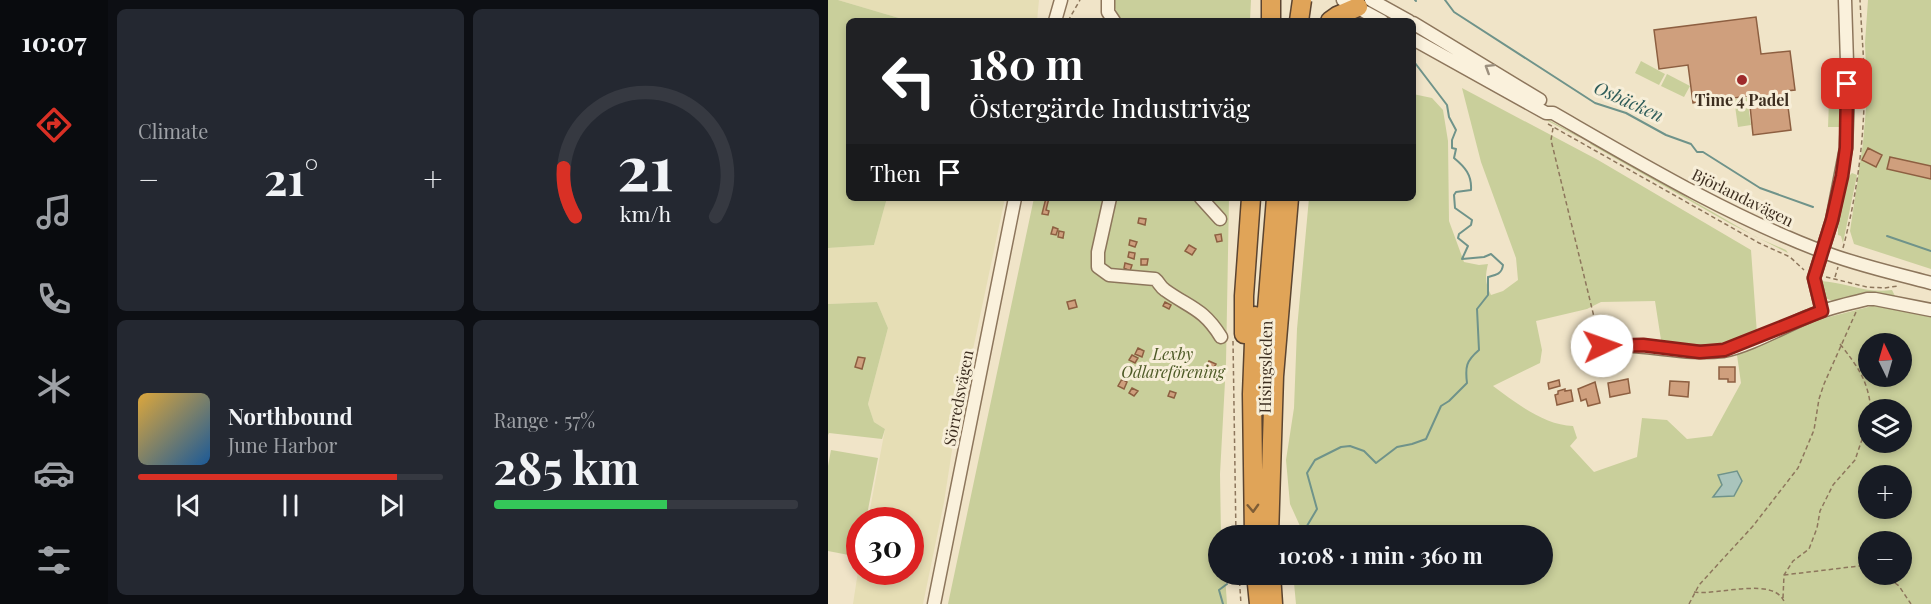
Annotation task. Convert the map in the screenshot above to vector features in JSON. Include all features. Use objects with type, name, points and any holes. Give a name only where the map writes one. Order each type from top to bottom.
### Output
[{"type":"highway","points":[[1271,0],[1271,18]]},
{"type":"highway","points":[[1287,18],[1290,0]]},
{"type":"highway","points":[[1299,18],[1302,0]]},
{"type":"highway","points":[[1306,18],[1309,0]]},
{"type":"highway","points":[[1334,18],[1358,2]]},
{"type":"highway","points":[[1251,201],[1244,337],[1252,394]]},
{"type":"highway","name":"Hisingsleden","points":[[1254,525],[1253,353],[1264,201]]},
{"type":"highway","name":"Hisingsleden","points":[[1269,525],[1263,392],[1276,201]]},
{"type":"highway","points":[[1269,525],[1274,376],[1289,201]]},
{"type":"highway","points":[[1257,585],[1258,604]]},
{"type":"highway","points":[[1272,585],[1273,604]]},
{"type":"street","points":[[1056,18],[1061,0]]},
{"type":"street","points":[[1108,0],[1108,12],[1112,18]]},
{"type":"street","points":[[1816,313],[1814,278],[1832,220],[1846,148],[1848,94],[1845,0]]},
{"type":"street","points":[[1358,2],[1378,18]]},
{"type":"street","points":[[1358,2],[1400,18]]},
{"type":"street","name":"Björlandavägen","points":[[1416,25],[1550,107],[1553,113]]},
{"type":"street","name":"Björlandavägen","points":[[1416,41],[1546,113],[1553,113],[1653,170],[1741,216],[1822,252],[1931,283]]},
{"type":"street","points":[[1834,94],[1848,94]]},
{"type":"street","name":"Sörredsvägen","points":[[934,604],[1014,201]]},
{"type":"street","points":[[1109,201],[1098,252],[1098,267],[1109,275],[1155,279],[1162,288],[1200,311],[1227,338]]},
{"type":"street","points":[[1205,201],[1220,219]]},
{"type":"street","points":[[1602,346],[1643,345],[1700,352],[1724,350],[1816,313],[1875,298],[1931,310]]},
{"type":"path","points":[[1070,18],[1080,0]]},
{"type":"path","points":[[1844,245],[1858,174],[1863,118],[1864,70],[1860,0]]},
{"type":"path","points":[[1554,128],[1551,140],[1595,321],[1594,329]]},
{"type":"path","points":[[1689,604],[1694,592],[1753,525],[1798,468],[1817,418],[1819,399],[1840,344],[1857,309],[1856,302]]},
{"type":"path","points":[[1227,338],[1236,525]]},
{"type":"path","points":[[1840,344],[1856,365],[1869,390],[1870,399]]},
{"type":"path","points":[[1785,604],[1784,575],[1793,561],[1809,549],[1817,528],[1820,511],[1833,485],[1856,460],[1858,453]]},
{"type":"path","points":[[1784,575],[1858,566]]},
{"type":"path","points":[[1240,585],[1241,604]]},
{"type":"path","points":[[1898,585],[1911,604]]},
{"type":"path","points":[[1694,592],[1704,594],[1771,589],[1783,598]]},
{"type":"shaded area","points":[[838,0],[1039,0],[1037,18],[899,18]]},
{"type":"shaded area","points":[[886,201],[1004,201],[953,444],[944,502],[923,604],[853,604],[856,585],[924,585],[924,507],[870,507],[885,429],[874,422],[868,404],[888,328],[877,302],[828,304],[828,248],[874,245]]},
{"type":"green space","points":[[828,0],[838,0],[899,18],[846,18],[846,201],[886,201],[874,245],[828,248]]},
{"type":"green space","points":[[1115,0],[1251,0],[1250,18],[1120,18],[1114,6]]},
{"type":"green space","points":[[1868,0],[1931,0],[1931,269],[1854,244],[1850,231],[1863,143],[1867,96],[1865,43]]},
{"type":"green space","points":[[1641,61],[1665,74],[1659,85],[1635,73]]},
{"type":"green space","points":[[1667,74],[1690,86],[1684,97],[1661,86]]},
{"type":"green space","points":[[1462,88],[1598,160],[1751,250],[1757,334],[1732,343],[1699,347],[1661,340],[1655,301],[1601,302],[1587,309],[1536,321],[1542,350],[1540,363],[1493,386],[1541,417],[1562,425],[1573,426],[1577,438],[1570,446],[1594,472],[1637,457],[1642,418],[1667,420],[1687,439],[1712,436],[1741,383],[1737,355],[1806,323],[1876,305],[1931,314],[1931,604],[1296,604],[1294,585],[1553,585],[1553,525],[1300,525],[1290,504],[1286,460],[1294,408],[1297,329],[1309,201],[1416,201],[1416,95],[1432,98],[1443,110],[1448,141],[1449,221],[1464,262],[1488,264],[1486,280],[1491,295],[1503,291],[1518,280],[1516,258],[1481,162]]},
{"type":"green space","points":[[1492,89],[1578,136],[1580,138],[1490,90]]},
{"type":"green space","points":[[1747,98],[1751,125],[1738,127],[1734,99]]},
{"type":"green space","points":[[1832,98],[1840,101],[1840,127],[1828,127],[1829,101]]},
{"type":"green space","points":[[1591,142],[1752,235],[1590,144]]},
{"type":"green space","points":[[1852,173],[1857,175],[1843,243],[1841,236],[1838,235],[1838,227],[1846,179]]},
{"type":"green space","name":"Lexby Odlareförening","points":[[1033,201],[1229,201],[1226,363],[1220,474],[1221,525],[1208,525],[1208,585],[1226,585],[1227,604],[948,604]]},
{"type":"green space","points":[[1760,239],[1786,250],[1788,253]]},
{"type":"green space","points":[[1820,281],[1865,289],[1892,290],[1895,296],[1860,294],[1833,301],[1824,297]]},
{"type":"green space","points":[[877,302],[888,328],[868,404],[874,422],[885,429],[882,439],[829,433],[828,435],[828,304]]},
{"type":"green space","points":[[1612,351],[1616,373],[1600,363],[1604,353]]},
{"type":"green space","points":[[831,450],[878,458],[869,507],[846,507],[846,554],[828,551],[828,466]]},
{"type":"water","points":[[1737,471],[1742,481],[1734,496],[1713,497],[1722,485],[1718,475]]},
{"type":"building","name":"Time 4 Padel","points":[[1756,17],[1761,54],[1790,51],[1795,90],[1786,91],[1791,130],[1753,135],[1749,96],[1693,103],[1688,65],[1659,69],[1654,30]]},
{"type":"building","points":[[1868,148],[1882,155],[1876,167],[1862,160]]},
{"type":"building","points":[[1890,157],[1931,166],[1931,179],[1887,169]]},
{"type":"building","points":[[1045,201],[1048,201],[1046,210],[1049,211],[1048,215],[1042,214]]},
{"type":"building","points":[[1139,218],[1146,219],[1145,225],[1138,223]]},
{"type":"building","points":[[1053,227],[1058,229],[1056,235],[1051,234]]},
{"type":"building","points":[[1059,231],[1064,232],[1063,238],[1058,237]]},
{"type":"building","points":[[1221,234],[1222,241],[1217,242],[1215,235]]},
{"type":"building","points":[[1130,240],[1137,242],[1135,247],[1129,245]]},
{"type":"building","points":[[1189,245],[1196,249],[1192,255],[1185,251]]},
{"type":"building","points":[[1129,252],[1135,253],[1134,259],[1128,257]]},
{"type":"building","points":[[1141,259],[1148,259],[1147,265],[1141,265]]},
{"type":"building","points":[[1125,263],[1132,265],[1130,271],[1124,268]]},
{"type":"building","points":[[1075,300],[1077,307],[1069,309],[1067,302]]},
{"type":"building","points":[[1165,302],[1171,305],[1169,309],[1163,306]]},
{"type":"building","points":[[1138,348],[1144,351],[1142,357],[1135,354]]},
{"type":"building","points":[[1595,348],[1597,355],[1583,358],[1582,351]]},
{"type":"building","points":[[1132,355],[1138,358],[1135,363],[1129,360]]},
{"type":"building","points":[[858,357],[865,358],[862,369],[855,367]]},
{"type":"building","points":[[1209,361],[1216,364],[1213,369],[1207,366]]},
{"type":"building","points":[[1719,367],[1735,367],[1735,382],[1719,379]]},
{"type":"building","points":[[1206,368],[1212,371],[1209,376],[1203,372]]},
{"type":"building","points":[[1122,379],[1127,382],[1124,389],[1118,386]]},
{"type":"building","points":[[1628,379],[1630,393],[1610,397],[1608,383]]},
{"type":"building","points":[[1559,380],[1560,386],[1549,389],[1548,383]]},
{"type":"building","points":[[1670,381],[1689,382],[1688,397],[1669,395]]},
{"type":"building","points":[[1595,382],[1600,403],[1588,406],[1586,399],[1581,401],[1578,389]]},
{"type":"building","points":[[1132,388],[1138,391],[1134,396],[1129,393]]},
{"type":"building","points":[[1565,389],[1565,391],[1571,390],[1573,401],[1557,405],[1555,395],[1558,391]]},
{"type":"building","points":[[1170,391],[1176,393],[1174,398],[1168,396]]},
{"type":"waterway","name":"Osbäcken","points":[[1445,0],[1454,12],[1595,103],[1626,113],[1666,135],[1691,144],[1697,152],[1703,152],[1760,188],[1813,207]]},
{"type":"waterway","points":[[1308,525],[1317,509],[1307,473],[1315,460],[1341,447],[1350,446],[1364,451],[1376,463],[1397,447],[1426,439],[1441,406],[1467,383],[1467,365],[1479,350],[1477,309],[1488,295],[1488,277],[1498,274],[1503,265],[1491,254],[1462,259],[1468,246],[1458,238],[1459,234],[1471,225],[1472,220],[1455,208],[1454,195],[1456,192],[1471,190],[1470,180],[1464,168],[1454,158],[1456,149],[1452,148],[1452,140],[1456,130],[1449,117],[1447,105],[1416,64]]},
{"type":"waterway","name":"Osbäcken","points":[[1887,236],[1931,251]]},
{"type":"waterway","points":[[1223,604],[1219,590],[1226,585]]},
{"type":"place","name":"Time 4 Padel","points":[[1742,80]]},
{"type":"route","points":[[1602,346],[1643,345],[1714,352],[1731,349],[1822,311],[1814,278],[1832,220],[1842,176],[1846,148],[1847,84]]}]
